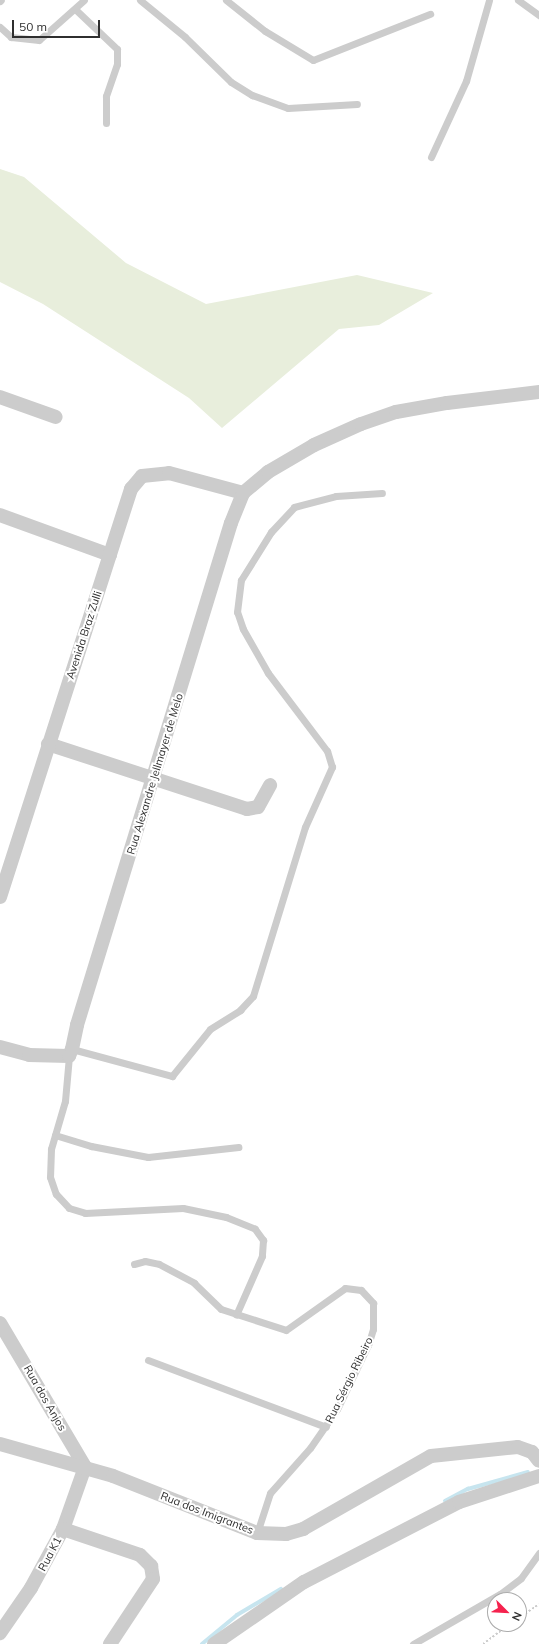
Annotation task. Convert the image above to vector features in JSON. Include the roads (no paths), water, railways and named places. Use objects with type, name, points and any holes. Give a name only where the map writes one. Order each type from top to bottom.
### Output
[{"type":"street","points":[[243,494],[268,472],[314,445],[360,424],[396,412],[447,403],[539,392]]},
{"type":"street","points":[[0,397],[56,417]]},
{"type":"street","name":"Avenida Braz Zulli","points":[[0,897],[131,489],[142,476],[169,473],[243,494]]},
{"type":"street","name":"Rua Alexandre Jellmayer de Melo","points":[[70,1052],[231,524],[243,494]]},
{"type":"street","points":[[0,515],[110,555]]},
{"type":"street","points":[[48,744],[247,809],[258,807],[270,785]]},
{"type":"street","points":[[0,1047],[28,1056],[70,1052]]},
{"type":"street","name":"Rua dos Anjos","points":[[3,1326],[85,1467]]},
{"type":"street","name":"Rua dos Imigrantes","points":[[0,1444],[85,1467],[257,1533],[286,1534],[303,1529],[431,1456],[518,1447],[532,1452],[539,1461]]},
{"type":"street","name":"Rua K1","points":[[0,1633],[31,1588],[63,1529],[85,1467]]},
{"type":"street","points":[[214,1644],[304,1582],[459,1502],[539,1476]]},
{"type":"street","points":[[63,1529],[140,1555],[151,1566],[153,1579],[110,1644]]},
{"type":"lane","points":[[0,27],[11,37],[39,40],[84,0]]},
{"type":"lane","points":[[140,0],[185,37],[231,82],[252,96],[288,108],[357,104]]},
{"type":"lane","points":[[226,0],[265,31],[313,60],[430,14]]},
{"type":"lane","points":[[431,157],[466,81],[489,0]]},
{"type":"lane","points":[[518,0],[539,15]]},
{"type":"lane","points":[[75,9],[117,49],[117,64],[106,96],[106,123]]},
{"type":"lane","points":[[134,1264],[150,1261],[182,1274],[222,1309],[236,1315],[262,1256],[263,1240],[255,1229],[226,1217],[183,1208],[98,1214],[74,1210],[61,1202],[50,1177],[55,1135],[68,1082],[70,1052],[172,1076],[210,1029],[240,1010],[253,996],[305,827],[332,767],[327,751],[268,673],[243,629],[237,612],[241,580],[271,532],[294,507],[336,496],[382,493]]},
{"type":"lane","points":[[55,1135],[98,1148],[148,1157],[238,1147]]},
{"type":"lane","name":"Rua Sérgio Ribeiro","points":[[236,1315],[286,1330],[336,1291],[353,1287],[369,1295],[373,1303],[373,1329],[326,1427],[270,1493],[257,1533]]},
{"type":"lane","points":[[148,1360],[326,1427]]},
{"type":"lane","points":[[413,1644],[500,1594],[521,1578],[539,1553]]},
{"type":"waterway","points":[[445,1501],[468,1489],[528,1472]]},
{"type":"waterway","points":[[202,1644],[237,1615],[281,1589]]}]
